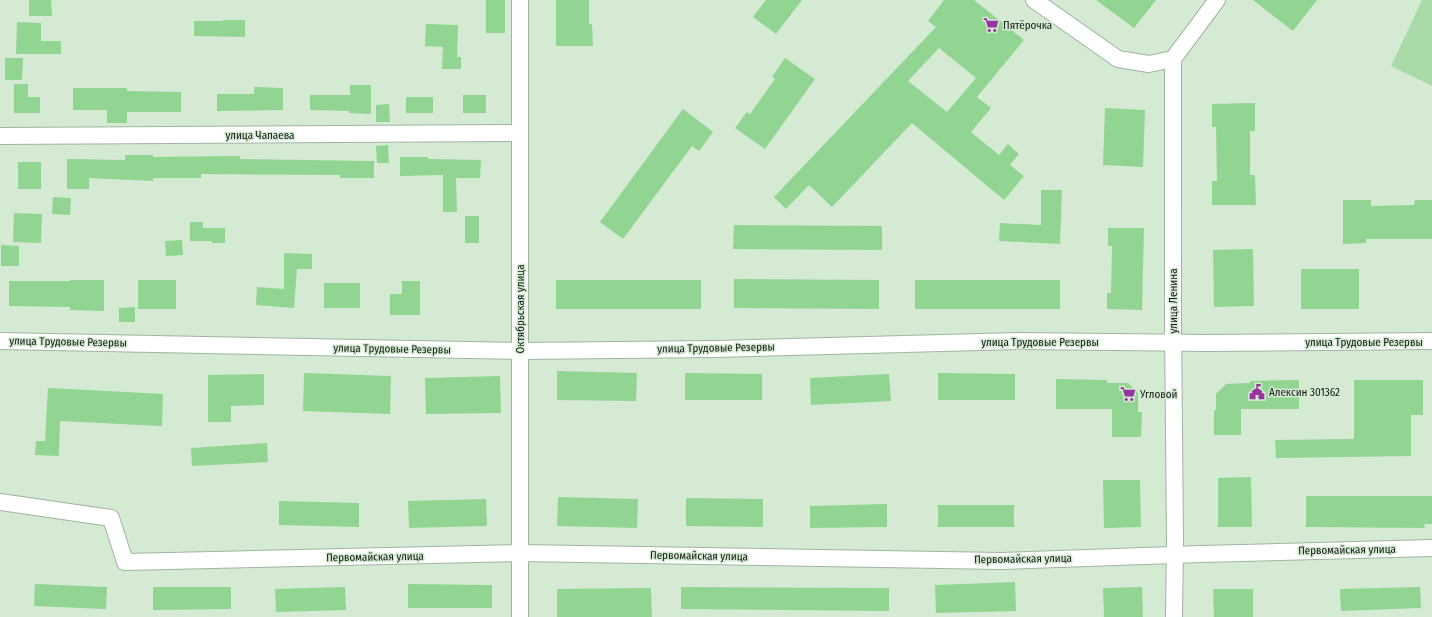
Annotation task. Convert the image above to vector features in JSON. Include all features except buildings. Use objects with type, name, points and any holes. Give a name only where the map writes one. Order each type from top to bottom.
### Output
[{"type":"street","name":"Октябрьская улица","points":[[520,0],[520,617]]},
{"type":"street","points":[[1034,0],[1118,59],[1149,64],[1174,59],[1217,0]]},
{"type":"street","name":"улица Ленина","points":[[1174,59],[1174,617]]},
{"type":"street","name":"улица Чапаева","points":[[0,136],[520,134]]},
{"type":"street","name":"улица Трудовые Резервы","points":[[0,340],[520,351],[1020,341],[1432,341]]},
{"type":"street","name":"Первомайская улица","points":[[0,502],[111,518],[125,562],[520,553],[1001,561],[1432,548]]},
{"type":"green space","points":[[1422,0],[1432,0],[1432,86],[1391,66]]},
{"type":"place","name":"Пятёрочка","points":[[991,25]]},
{"type":"place","name":"Алексин 301362","points":[[1257,392]]},
{"type":"place","name":"Угловой","points":[[1128,394]]}]
